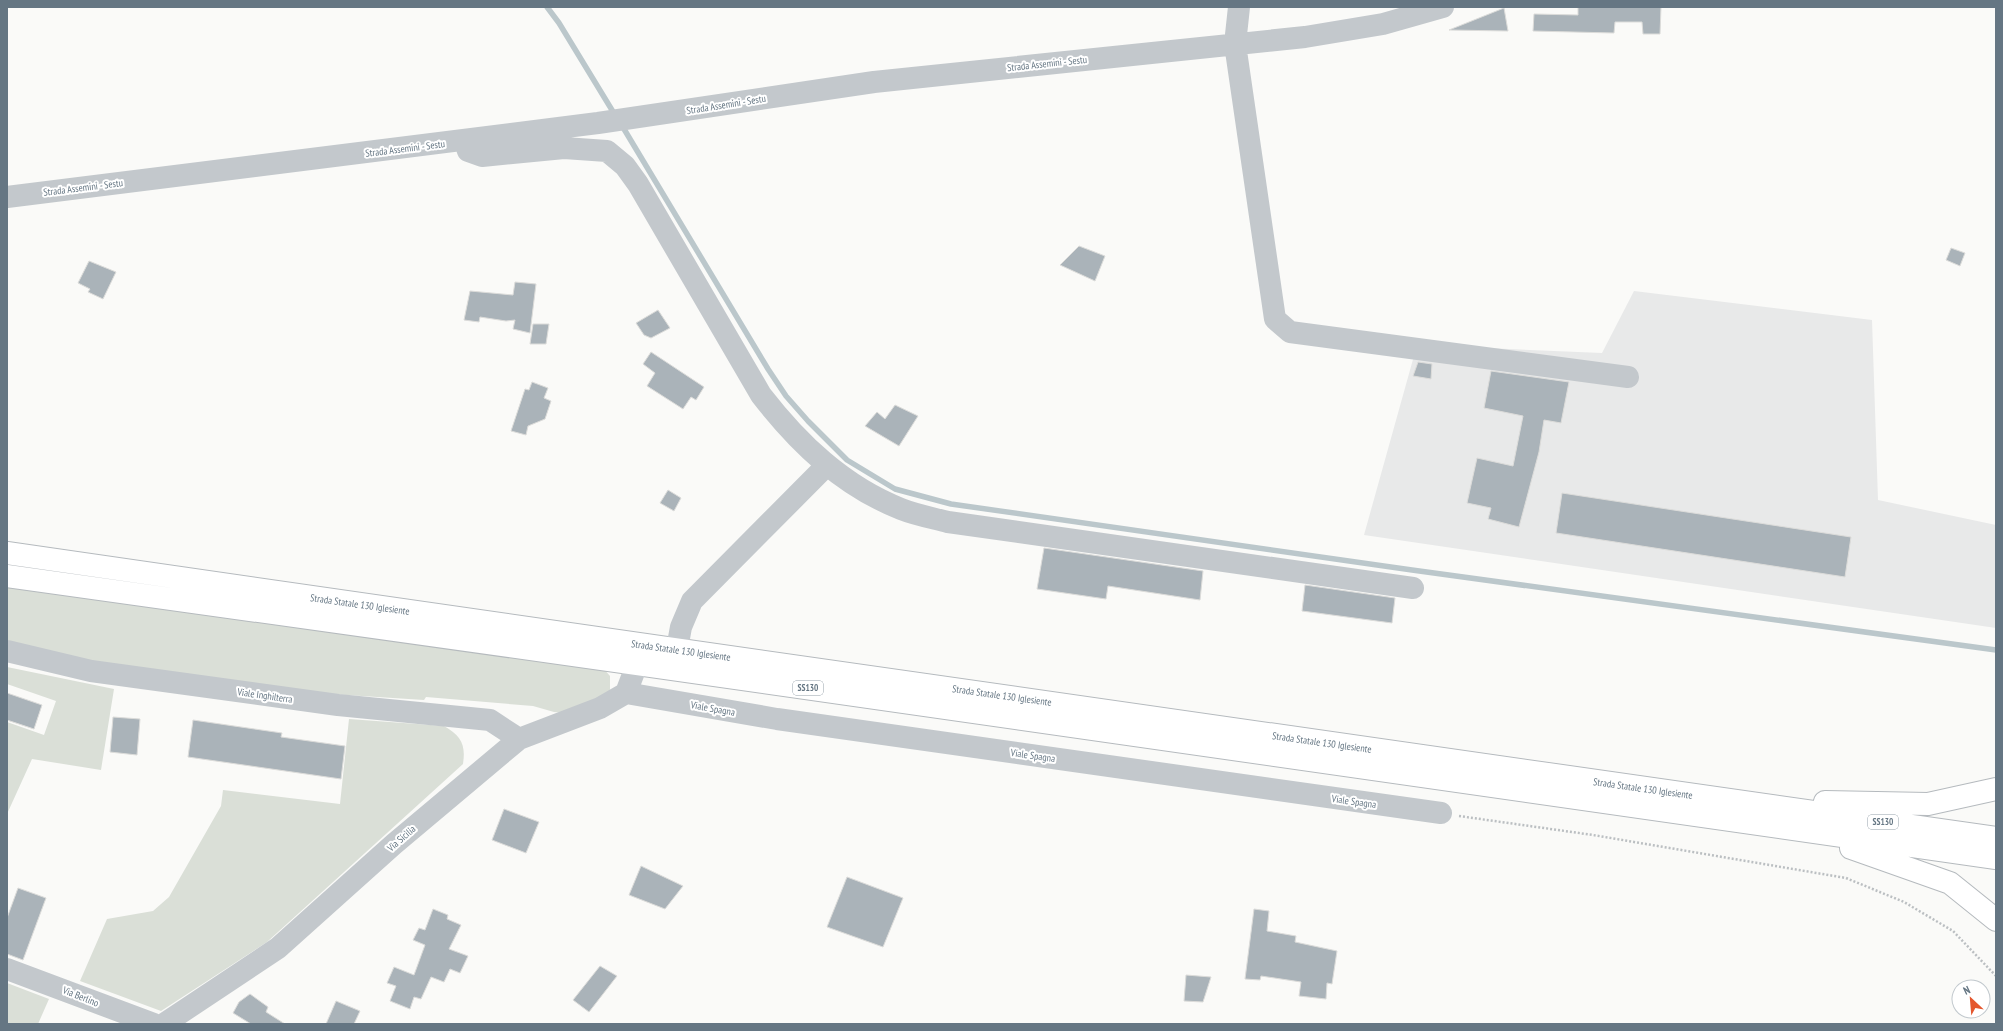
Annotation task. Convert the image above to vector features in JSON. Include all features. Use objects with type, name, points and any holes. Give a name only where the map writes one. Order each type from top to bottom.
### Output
[{"type":"main road","name":"Strada Statale 130 Iglesiente","points":[[7,553],[1530,773],[1996,838]]},
{"type":"main road","name":"Strada Statale 130 Iglesiente","points":[[7,576],[637,664],[1805,832],[1996,858]]},
{"type":"main road","points":[[1769,806],[1832,802],[1928,804],[1996,788]]},
{"type":"main road","points":[[1805,832],[1950,882],[1996,920]]},
{"type":"street","points":[[1239,7],[1235,44],[1271,302],[1275,319],[1290,332],[1628,377]]},
{"type":"street","name":"Strada Assemini - Sestu","points":[[7,198],[598,123],[874,82],[1305,37],[1383,24],[1443,7]]},
{"type":"street","points":[[464,140],[468,151],[482,156],[564,148],[607,151],[626,166],[638,184],[761,396],[783,424],[826,466],[863,490],[901,509],[948,522],[1412,588]]},
{"type":"street","points":[[677,649],[681,627],[692,601],[826,466]]},
{"type":"street","name":"Viale Inghilterra","points":[[7,651],[91,671],[338,705],[490,720],[519,739]]},
{"type":"street","points":[[626,692],[637,664]]},
{"type":"street","name":"Via Sicilia","points":[[164,1024],[278,948],[394,844],[519,739],[600,708],[626,692]]},
{"type":"street","name":"Viale Spagna","points":[[626,692],[777,719],[1441,813]]},
{"type":"street","name":"Via Berlino","points":[[7,969],[154,1024]]},
{"type":"path","points":[[1441,813],[1593,835],[1846,878],[1904,902],[1953,931],[1996,976]]},
{"type":"shaded area","points":[[1634,291],[1872,320],[1878,500],[1996,525],[1996,628],[1364,535],[1417,345],[1602,353]]},
{"type":"shaded area","points":[[7,586],[521,659],[603,668],[610,676],[610,694],[567,713],[554,712],[533,706],[426,697],[424,700],[315,693],[116,666],[7,645]]},
{"type":"shaded area","points":[[7,667],[114,689],[101,770],[32,759],[7,814],[7,722],[44,735],[56,701],[7,684]]},
{"type":"shaded area","points":[[349,719],[444,726],[455,733],[461,741],[464,751],[463,764],[267,942],[161,1011],[80,981],[107,919],[153,911],[169,897],[221,806],[223,790],[340,804]]},
{"type":"shaded area","points":[[7,983],[49,999],[38,1024],[7,1024]]},
{"type":"building","points":[[1578,7],[1661,7],[1660,34],[1643,34],[1642,22],[1615,22],[1614,33],[1533,31],[1534,14],[1578,15]]},
{"type":"building","points":[[1504,8],[1508,31],[1449,30]]},
{"type":"building","points":[[1079,246],[1105,256],[1095,281],[1060,265]]},
{"type":"building","points":[[1951,248],[1965,253],[1960,266],[1946,260]]},
{"type":"building","points":[[89,261],[116,272],[103,299],[88,292],[90,289],[78,283]]},
{"type":"building","points":[[515,282],[536,284],[530,333],[513,329],[515,320],[506,321],[480,317],[479,322],[464,320],[470,291],[513,295]]},
{"type":"building","points":[[658,310],[670,328],[651,338],[644,335],[636,323]]},
{"type":"building","points":[[533,324],[549,324],[546,344],[530,344]]},
{"type":"building","points":[[651,352],[704,387],[696,400],[691,397],[683,409],[647,386],[655,373],[643,364]]},
{"type":"building","points":[[1418,362],[1432,364],[1431,379],[1413,376]]},
{"type":"building","points":[[1491,371],[1569,382],[1561,423],[1544,420],[1539,452],[1519,527],[1488,519],[1491,508],[1467,503],[1477,458],[1513,466],[1523,416],[1484,408]]},
{"type":"building","points":[[532,382],[548,388],[544,398],[551,401],[545,419],[528,426],[526,435],[511,431],[525,389],[529,390]]},
{"type":"building","points":[[895,405],[918,416],[899,446],[865,426],[877,412],[885,419]]},
{"type":"building","points":[[668,490],[681,498],[674,511],[660,503]]},
{"type":"building","points":[[1562,493],[1851,537],[1845,577],[1556,533]]},
{"type":"building","points":[[1044,548],[1203,571],[1200,600],[1108,586],[1106,599],[1037,589]]},
{"type":"building","points":[[1305,585],[1395,598],[1392,623],[1302,611]]},
{"type":"building","points":[[7,693],[42,705],[34,729],[7,720]]},
{"type":"building","points":[[113,717],[140,719],[137,755],[110,752]]},
{"type":"building","points":[[193,720],[282,733],[281,737],[345,746],[341,779],[188,757]]},
{"type":"building","points":[[504,809],[539,822],[526,853],[492,840]]},
{"type":"building","points":[[641,866],[683,886],[665,909],[629,895]]},
{"type":"building","points":[[847,877],[903,898],[883,947],[827,927]]},
{"type":"building","points":[[18,888],[46,898],[23,960],[7,954],[7,918]]},
{"type":"building","points":[[433,909],[448,915],[447,919],[461,925],[449,949],[468,956],[460,973],[450,969],[444,982],[431,977],[421,999],[414,997],[410,1009],[390,1001],[396,986],[387,983],[394,967],[414,975],[425,945],[413,940],[419,928],[425,930]]},
{"type":"building","points":[[1254,909],[1269,911],[1267,931],[1296,936],[1295,942],[1337,951],[1332,984],[1327,983],[1326,999],[1299,996],[1301,982],[1261,976],[1260,980],[1245,979]]},
{"type":"building","points":[[600,966],[617,976],[589,1012],[573,1000]]},
{"type":"building","points":[[1186,975],[1211,977],[1203,1002],[1184,1001]]},
{"type":"building","points":[[250,994],[268,1007],[266,1012],[285,1024],[251,1024],[233,1013],[239,1002]]},
{"type":"building","points":[[336,1001],[360,1011],[354,1024],[326,1024]]},
{"type":"waterway","points":[[547,7],[559,23],[615,115]]},
{"type":"waterway","points":[[621,124],[768,369],[786,396],[808,421],[847,460],[895,489],[951,504],[1412,570],[1996,650]]}]
